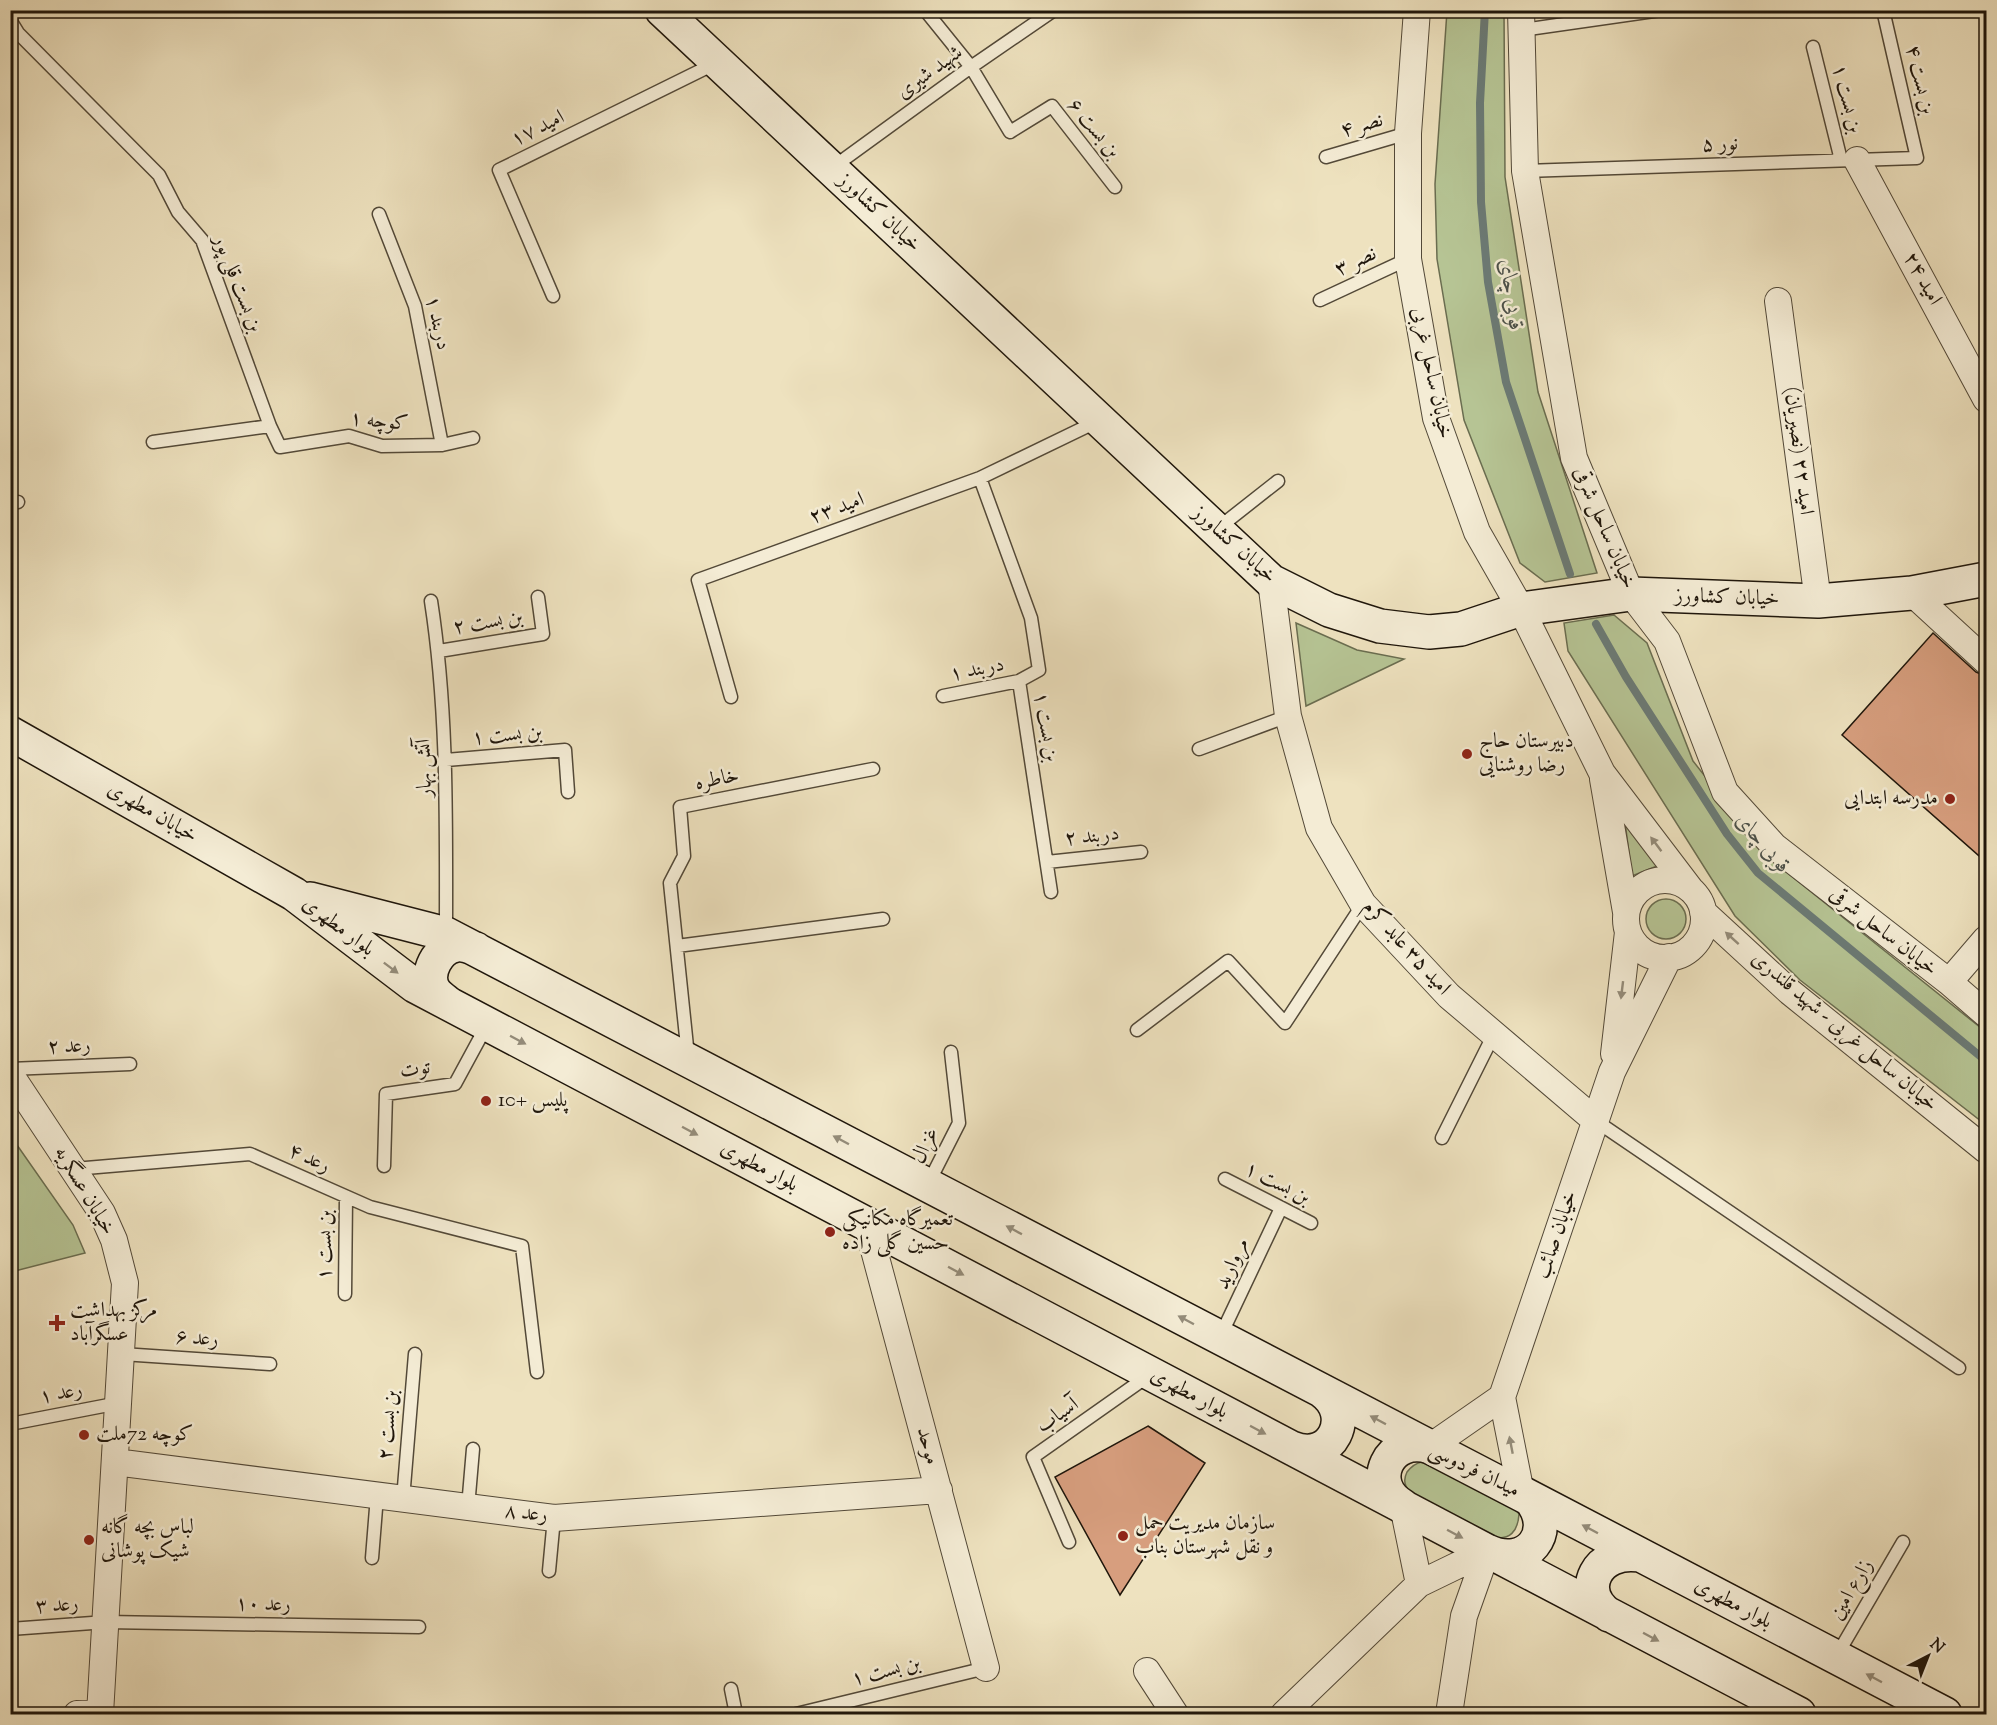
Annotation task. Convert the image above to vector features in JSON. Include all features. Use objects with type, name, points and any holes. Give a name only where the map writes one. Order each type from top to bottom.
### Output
[{"type":"main road","name":"خیابان کشاورز","points":[[662,10],[1271,581],[1329,610],[1380,626],[1429,632],[1461,629],[1521,609],[1631,594],[1818,601],[1912,593],[1986,579]]},
{"type":"main road","name":"خیابان مطهری","points":[[10,733],[294,894]]},
{"type":"main road","name":"بلوار مطهری","points":[[294,894],[446,934],[1430,1447]]},
{"type":"main road","name":"بلوار مطهری","points":[[294,894],[415,986],[1403,1506]]},
{"type":"main road","points":[[447,1003],[433,989],[431,978],[433,966],[446,949],[456,945],[476,949]]},
{"type":"main road","points":[[1292,1448],[1303,1452],[1314,1452],[1332,1439],[1338,1429],[1339,1418],[1336,1406],[1322,1391]]},
{"type":"main road","name":"میدان فردوسی","points":[[1419,1444],[1430,1447],[1521,1493],[1537,1507],[1540,1529],[1537,1539],[1521,1554],[1500,1557],[1392,1500],[1386,1490],[1385,1468],[1390,1458],[1398,1450],[1408,1445],[1419,1444]]},
{"type":"main road","name":"بلوار مطهری","points":[[1521,1493],[1945,1714]]},
{"type":"main road","points":[[1488,1551],[1799,1714]]},
{"type":"main road","points":[[1609,1614],[1601,1609],[1595,1599],[1593,1587],[1595,1576],[1608,1559],[1619,1554],[1639,1555]]},
{"type":"street","name":"خیابان ساحل غربی","points":[[1417,10],[1408,133],[1408,259],[1436,418],[1477,532],[1521,609],[1602,773],[1691,890]]},
{"type":"street","name":"خیابان ساحل شرقی","points":[[1521,20],[1525,171],[1574,458],[1631,594],[1667,641],[1725,792],[1774,846],[1949,982],[1986,1014]]},
{"type":"street","name":"امید ۲۴","points":[[1849,160],[1986,399]]},
{"type":"street","name":"امید ۲۲ (نصیریان)","points":[[1778,301],[1818,601]]},
{"type":"street","name":"امید ۳۵ عابد کرم","points":[[1271,581],[1288,716],[1319,828],[1363,904],[1449,996],[1596,1121]]},
{"type":"street","points":[[1912,593],[1986,661]]},
{"type":"street","name":"خیابان ساحل غربی","points":[[1602,773],[1628,922]]},
{"type":"street","points":[[1670,880],[1681,884],[1691,890],[1699,900],[1703,912],[1700,937],[1692,947],[1681,954],[1669,957],[1649,954],[1633,941],[1628,922],[1630,901],[1637,891],[1647,885],[1670,880]]},
{"type":"street","name":"خیابان ساحل غربی - شهید قلندری","points":[[1703,912],[1790,992],[1986,1150]]},
{"type":"street","name":"خیابان صائب","points":[[1612,1072],[1628,922]]},
{"type":"street","points":[[1949,982],[1986,939]]},
{"type":"street","name":"خیابان صائب","points":[[1502,1397],[1612,1072],[1669,957]]},
{"type":"street","name":"خیابان عسگریه","points":[[10,1072],[102,1213],[114,1240],[125,1283],[106,1622],[92,1714]]},
{"type":"street","name":"موحد","points":[[867,1224],[986,1668]]},
{"type":"street","points":[[1430,1447],[1502,1397],[1521,1493]]},
{"type":"street","name":"رعد ۸","points":[[115,1462],[554,1518],[939,1490]]},
{"type":"street","points":[[1403,1506],[1419,1584]]},
{"type":"street","points":[[1284,1714],[1419,1584],[1488,1551]]},
{"type":"street","points":[[1449,1714],[1464,1616],[1488,1551]]},
{"type":"street","points":[[1147,1671],[1176,1714]]},
{"type":"lane","points":[[925,10],[971,67]]},
{"type":"lane","name":"شهید شیری","points":[[831,169],[1054,10]]},
{"type":"lane","points":[[1521,20],[1660,10]]},
{"type":"lane","name":"بن بست ۴","points":[[1883,10],[1917,158]]},
{"type":"lane","name":"بن بست قلی پور","points":[[10,20],[18,33],[159,175],[178,212],[202,240],[270,426],[280,447]]},
{"type":"lane","name":"بن بست ۱","points":[[1813,47],[1849,160]]},
{"type":"lane","name":"امید ۱۷","points":[[553,296],[499,170],[718,62]]},
{"type":"lane","name":"بن بست ۶","points":[[971,67],[1010,132],[1052,106],[1115,188]]},
{"type":"lane","name":"نصر ۴","points":[[1326,157],[1408,133]]},
{"type":"lane","name":"نور ۵","points":[[1525,171],[1917,158]]},
{"type":"lane","name":"دربند ۱","points":[[379,214],[415,306],[442,445]]},
{"type":"lane","name":"نصر ۳","points":[[1320,300],[1408,259]]},
{"type":"lane","name":"امید ۲۳","points":[[731,697],[698,580],[981,478],[1099,420]]},
{"type":"lane","points":[[153,442],[270,426]]},
{"type":"lane","name":"کوچه ۱","points":[[280,447],[349,436],[382,446],[442,445],[473,438]]},
{"type":"lane","name":"بن بست ۱","points":[[981,478],[1031,618],[1039,670],[1019,681],[1051,892]]},
{"type":"lane","points":[[1216,529],[1278,481]]},
{"type":"lane","name":"بن بست ۲","points":[[439,651],[543,634],[538,597]]},
{"type":"lane","name":"آتش بهار","points":[[431,601],[439,651],[446,760],[446,934]]},
{"type":"lane","name":"دربند ۱","points":[[943,696],[1019,681]]},
{"type":"lane","points":[[1199,749],[1288,716]]},
{"type":"lane","name":"بن بست ۱","points":[[446,760],[565,750],[568,792]]},
{"type":"lane","name":"خاطره","points":[[688,1061],[670,883],[684,856],[680,807],[873,769]]},
{"type":"lane","name":"دربند ۲","points":[[1047,862],[1141,852]]},
{"type":"lane","points":[[1137,1029],[1228,961],[1285,1023],[1363,904]]},
{"type":"lane","points":[[677,946],[883,919]]},
{"type":"lane","name":"توت","points":[[384,1166],[386,1094],[455,1084],[488,1024]]},
{"type":"lane","points":[[1442,1138],[1494,1034]]},
{"type":"lane","name":"غزال","points":[[928,1185],[959,1123],[951,1052]]},
{"type":"lane","name":"رعد ۲","points":[[10,1072],[130,1064]]},
{"type":"lane","points":[[1596,1121],[1959,1368]]},
{"type":"lane","name":"رعد ۴","points":[[74,1169],[250,1154],[370,1208],[522,1246],[537,1372]]},
{"type":"lane","name":"بن بست ۱","points":[[1225,1179],[1311,1223]]},
{"type":"lane","name":"بن بست ۱","points":[[345,1294],[346,1197]]},
{"type":"lane","name":"مروارید","points":[[1220,1338],[1281,1208]]},
{"type":"lane","name":"رعد ۶","points":[[122,1354],[270,1364]]},
{"type":"lane","name":"بن بست ۲","points":[[403,1499],[415,1354]]},
{"type":"lane","name":"آسیاب","points":[[1070,1542],[1033,1457],[1151,1374]]},
{"type":"lane","name":"رعد ۱","points":[[10,1424],[119,1403]]},
{"type":"lane","points":[[468,1507],[473,1449]]},
{"type":"lane","points":[[372,1558],[378,1496]]},
{"type":"lane","points":[[549,1571],[554,1518]]},
{"type":"lane","name":"زارع امین","points":[[1836,1658],[1903,1542]]},
{"type":"lane","name":"رعد ۱۰","points":[[106,1622],[419,1627]]},
{"type":"lane","name":"رعد ۳","points":[[10,1629],[106,1622]]},
{"type":"lane","name":"بن بست ۱","points":[[796,1714],[986,1668]]},
{"type":"lane","points":[[731,1689],[736,1714]]},
{"type":"green space","points":[[1447,11],[1504,11],[1505,177],[1538,392],[1597,573],[1545,582],[1520,563],[1464,420],[1437,259],[1435,184]]},
{"type":"green space","points":[[1614,615],[1647,643],[1693,761],[1770,859],[1986,1032],[1986,1125],[1800,980],[1735,916],[1568,651],[1564,623]]},
{"type":"green space","points":[[1296,623],[1357,650],[1404,659],[1306,706]]},
{"type":"green space","points":[[1625,822],[1657,866],[1632,876]]},
{"type":"green space","points":[[1666,899],[1680,905],[1686,919],[1680,933],[1666,939],[1652,933],[1646,919],[1652,905]]},
{"type":"green space","points":[[10,1135],[73,1225],[85,1253],[11,1272]]},
{"type":"green space","points":[[1422,1462],[1513,1506],[1519,1514],[1515,1530],[1508,1536],[1492,1537],[1420,1499],[1406,1486],[1405,1479],[1410,1468]]},
{"type":"building","name":"مدرسه ابتدایی","points":[[1933,633],[1976,672],[1986,676],[1986,862],[1842,735]]},
{"type":"building","name":"سازمان مدیریت حمل و نقل شهرستان بناب","points":[[1148,1426],[1205,1463],[1120,1595],[1055,1477]]},
{"type":"waterway","name":"قوبی چای","points":[[1485,10],[1480,103],[1481,202],[1488,282],[1506,382],[1570,574]]},
{"type":"waterway","name":"قوبی چای","points":[[1596,624],[1626,677],[1727,834],[1758,873],[1986,1061]]},
{"type":"place","name":"دبیرستان حاج رضا روشنایی","points":[[1467,754]]},
{"type":"place","name":"مدرسه ابتدایی","points":[[1950,799]]},
{"type":"place","name":"پلیس +10","points":[[486,1101]]},
{"type":"place","name":"تعمیرگاه مکانیکی حسین گلی زاده","points":[[830,1232]]},
{"type":"place","name":"مرکز بهداشت عسگرآباد","points":[[57,1323]]},
{"type":"place","name":"کوچه 72ملت","points":[[84,1435]]},
{"type":"place","name":"سازمان مدیریت حمل و نقل شهرستان بناب","points":[[1123,1536]]},
{"type":"place","name":"لباس بچه گانه شیک پوشانی","points":[[89,1540]]}]
